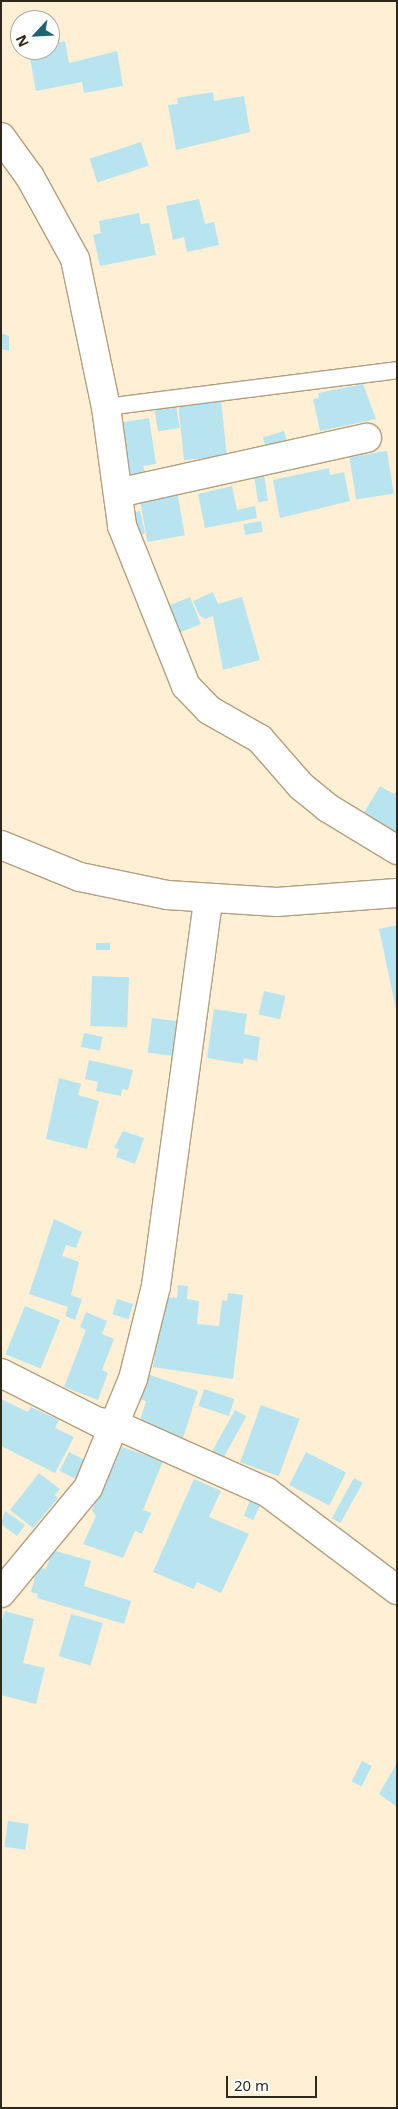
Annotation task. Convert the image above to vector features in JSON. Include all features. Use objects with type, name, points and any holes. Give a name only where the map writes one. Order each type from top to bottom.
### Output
[{"type":"street","points":[[1,137],[30,176],[75,259],[106,407],[122,526],[133,558],[186,686],[209,710],[260,739],[301,786],[328,808],[397,850]]},
{"type":"street","points":[[118,493],[367,438]]},
{"type":"street","points":[[1,846],[80,876],[168,896],[277,902],[397,893]]},
{"type":"street","points":[[1,1593],[88,1488],[136,1370],[156,1286],[208,899]]},
{"type":"street","points":[[1,1373],[98,1422],[114,1424],[267,1492],[397,1590]]},
{"type":"lane","points":[[106,407],[397,370]]},
{"type":"building","points":[[65,41],[69,63],[117,51],[123,86],[84,93],[82,82],[36,91],[30,60],[60,60],[60,42]]},
{"type":"building","points":[[213,92],[214,101],[244,96],[250,132],[176,150],[168,105],[178,104],[177,98]]},
{"type":"building","points":[[141,142],[149,166],[97,182],[90,159]]},
{"type":"building","points":[[199,199],[205,224],[214,222],[219,245],[187,252],[184,237],[173,240],[166,206]]},
{"type":"building","points":[[139,213],[141,224],[149,223],[156,255],[100,266],[93,235],[101,233],[99,221]]},
{"type":"building","points":[[1,333],[9,336],[9,351],[1,349]]},
{"type":"building","points":[[363,384],[376,419],[320,431],[313,399],[319,398],[318,393]]},
{"type":"building","points":[[221,400],[227,456],[184,460],[178,404]]},
{"type":"building","points":[[176,406],[180,428],[158,431],[154,410]]},
{"type":"building","points":[[149,418],[156,464],[143,466],[145,472],[127,475],[119,423]]},
{"type":"building","points":[[284,431],[287,441],[266,447],[263,437]]},
{"type":"building","points":[[387,451],[394,493],[356,499],[349,457]]},
{"type":"building","points":[[329,468],[330,475],[344,472],[350,501],[280,518],[273,480]]},
{"type":"building","points":[[264,475],[268,501],[258,502],[254,477]]},
{"type":"building","points":[[232,486],[237,510],[255,506],[257,518],[205,528],[198,494]]},
{"type":"building","points":[[177,491],[185,535],[147,542],[140,498]]},
{"type":"building","points":[[140,511],[145,533],[134,536],[129,513]]},
{"type":"building","points":[[261,521],[263,532],[245,535],[243,524]]},
{"type":"building","points":[[213,592],[218,604],[242,597],[260,660],[223,670],[213,616],[205,619],[200,616],[193,601]]},
{"type":"building","points":[[190,597],[201,624],[175,634],[164,607]]},
{"type":"building","points":[[380,786],[394,794],[397,790],[397,835],[362,816]]},
{"type":"building","points":[[397,925],[397,1009],[396,1009],[379,929]]},
{"type":"building","points":[[96,943],[110,943],[110,950],[96,950]]},
{"type":"building","points":[[92,976],[129,977],[127,1027],[90,1026]]},
{"type":"building","points":[[264,991],[285,996],[280,1019],[259,1014]]},
{"type":"building","points":[[214,1009],[247,1014],[244,1034],[260,1037],[257,1061],[244,1058],[243,1064],[207,1058]]},
{"type":"building","points":[[152,1018],[178,1021],[174,1056],[148,1053]]},
{"type":"building","points":[[84,1033],[103,1037],[100,1051],[81,1047]]},
{"type":"building","points":[[89,1060],[133,1070],[128,1090],[122,1089],[121,1096],[96,1091],[98,1082],[85,1079]]},
{"type":"building","points":[[59,1078],[81,1084],[78,1095],[99,1101],[87,1149],[46,1139]]},
{"type":"building","points":[[123,1131],[144,1138],[135,1164],[116,1157],[119,1149],[114,1148]]},
{"type":"building","points":[[54,1219],[82,1232],[76,1248],[66,1245],[62,1256],[79,1262],[71,1295],[82,1299],[75,1320],[65,1316],[68,1307],[29,1294]]},
{"type":"building","points":[[178,1285],[188,1286],[187,1299],[199,1301],[197,1324],[219,1326],[222,1300],[227,1301],[228,1293],[243,1295],[233,1379],[153,1367],[164,1297],[177,1298]]},
{"type":"building","points":[[117,1299],[133,1304],[129,1319],[112,1314]]},
{"type":"building","points":[[25,1306],[60,1320],[41,1368],[6,1354]]},
{"type":"building","points":[[86,1312],[107,1321],[102,1334],[114,1339],[102,1370],[108,1373],[98,1400],[64,1387],[86,1330],[80,1327]]},
{"type":"building","points":[[147,1374],[198,1391],[183,1438],[139,1424],[146,1401],[139,1399]]},
{"type":"building","points":[[204,1389],[234,1399],[229,1416],[198,1406]]},
{"type":"building","points":[[1,1399],[28,1412],[31,1407],[59,1420],[55,1428],[74,1437],[55,1473],[1,1446]]},
{"type":"building","points":[[261,1405],[300,1419],[279,1476],[240,1462]]},
{"type":"building","points":[[235,1410],[246,1416],[224,1457],[212,1451]]},
{"type":"building","points":[[122,1447],[163,1461],[143,1510],[151,1513],[142,1534],[135,1531],[123,1558],[83,1544],[96,1516],[92,1510]]},
{"type":"building","points":[[69,1452],[87,1461],[77,1480],[59,1471]]},
{"type":"building","points":[[306,1452],[346,1472],[329,1505],[289,1485]]},
{"type":"building","points":[[39,1473],[60,1489],[55,1495],[58,1498],[33,1528],[10,1510]]},
{"type":"building","points":[[354,1478],[363,1483],[340,1523],[332,1518]]},
{"type":"building","points":[[194,1479],[221,1491],[209,1517],[249,1534],[221,1593],[197,1582],[194,1589],[153,1572]]},
{"type":"building","points":[[250,1500],[261,1504],[253,1520],[244,1516]]},
{"type":"building","points":[[5,1511],[25,1525],[17,1536],[1,1524]]},
{"type":"building","points":[[52,1550],[91,1561],[84,1586],[131,1601],[124,1624],[37,1598],[38,1594],[31,1592],[38,1567],[46,1569]]},
{"type":"building","points":[[5,1611],[34,1619],[23,1663],[45,1668],[36,1704],[1,1695],[1,1622]]},
{"type":"building","points":[[71,1614],[103,1623],[91,1665],[59,1656]]},
{"type":"building","points":[[362,1761],[372,1766],[361,1786],[352,1781]]},
{"type":"building","points":[[397,1763],[397,1807],[379,1794]]},
{"type":"building","points":[[8,1821],[29,1824],[25,1850],[4,1847]]}]
